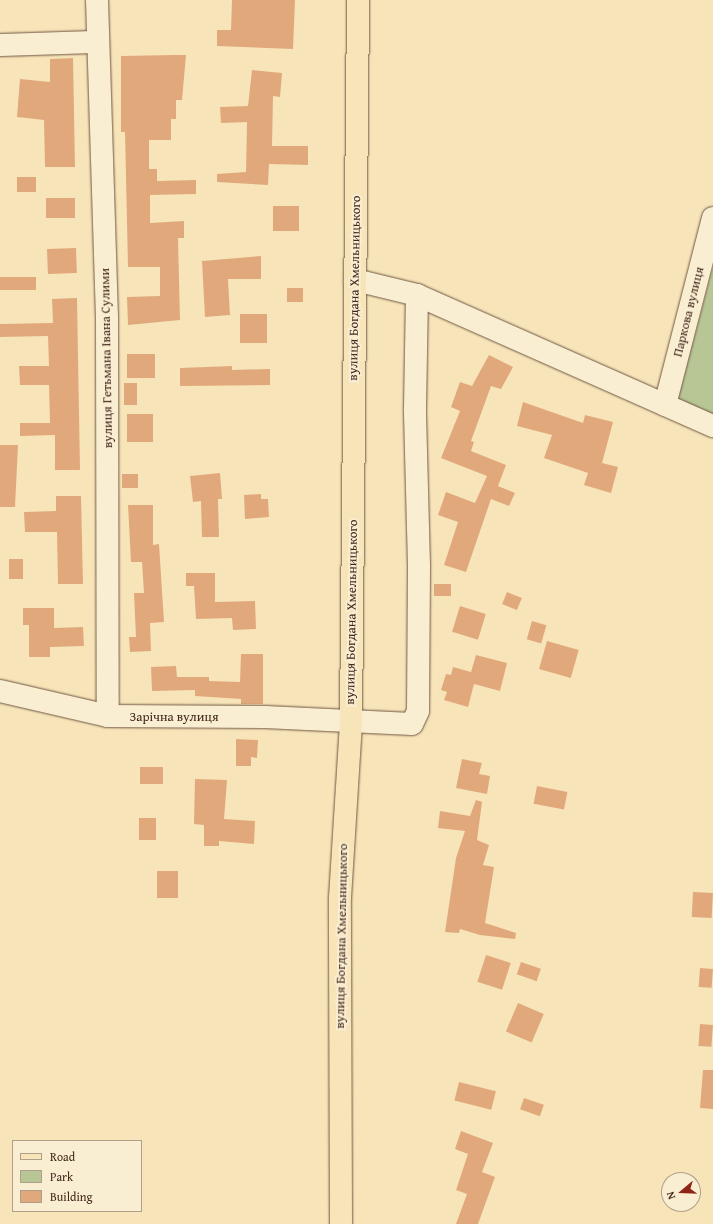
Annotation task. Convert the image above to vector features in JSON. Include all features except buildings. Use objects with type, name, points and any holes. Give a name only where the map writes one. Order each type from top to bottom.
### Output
[{"type":"main road","name":"вулиця Богдана Хмельницького","points":[[341,1224],[340,898],[351,721],[358,0]]},
{"type":"street","name":"вулиця Гетьмана Івана Сулими","points":[[97,0],[107,317],[108,716]]},
{"type":"street","points":[[0,45],[98,42]]},
{"type":"street","name":"Паркова вулиця","points":[[665,405],[713,218]]},
{"type":"street","points":[[355,280],[417,296],[713,426]]},
{"type":"street","name":"Зарічна вулиця","points":[[0,691],[108,716],[351,721],[406,726],[412,724],[418,711],[419,566],[415,416],[417,296]]},
{"type":"green space","points":[[713,266],[713,415],[678,400]]}]
